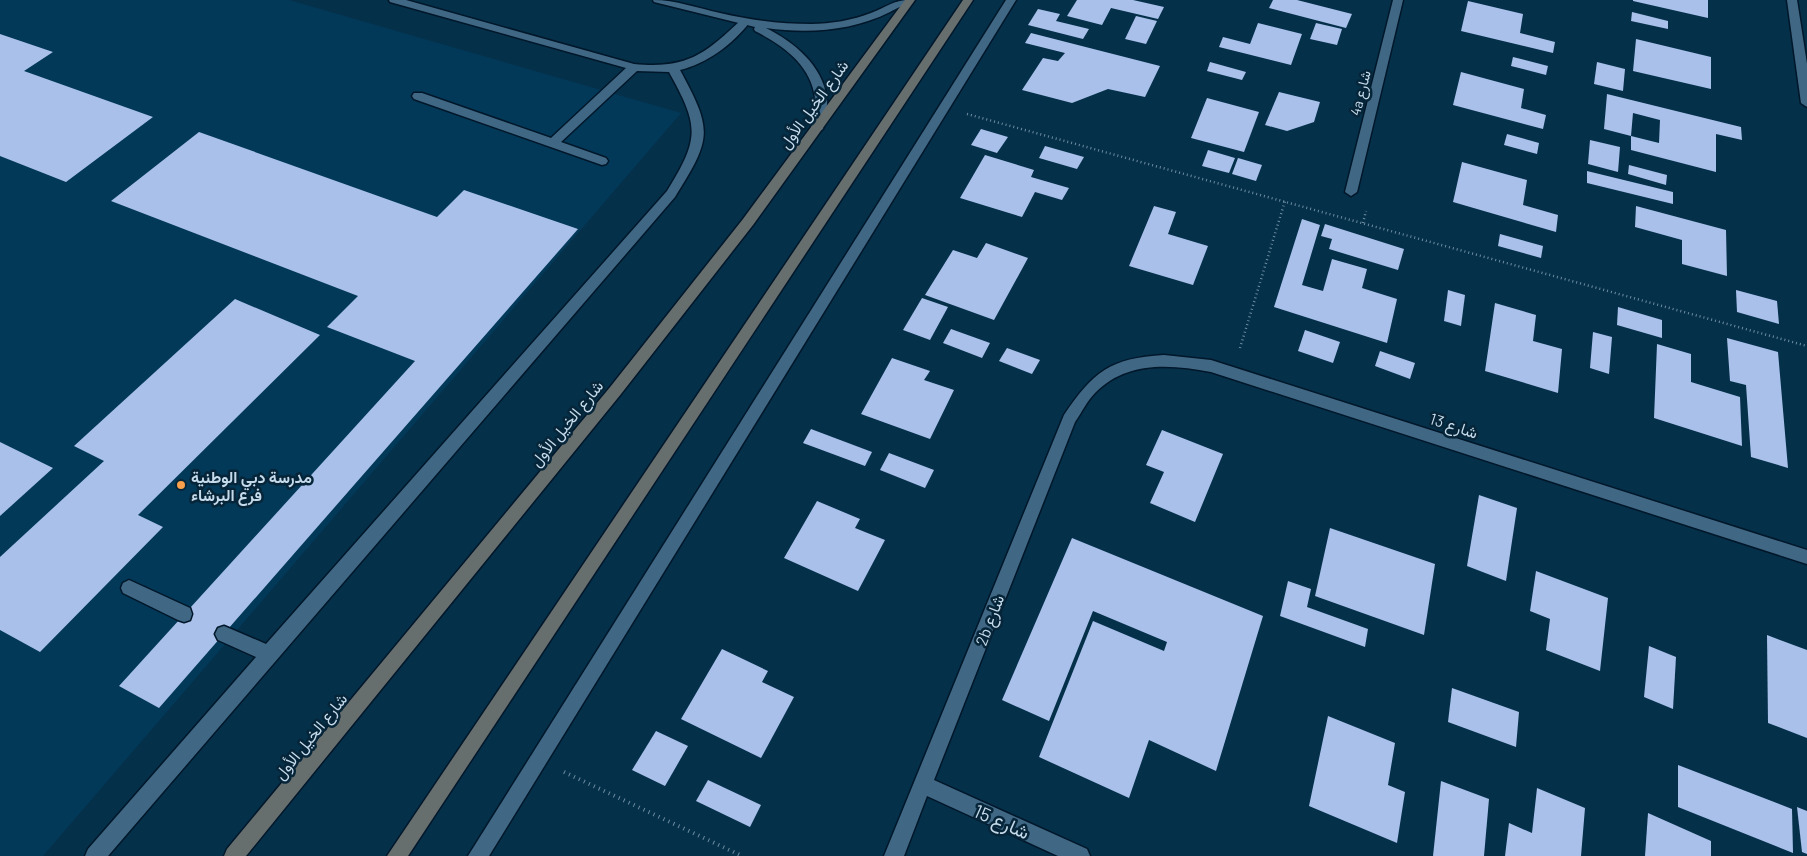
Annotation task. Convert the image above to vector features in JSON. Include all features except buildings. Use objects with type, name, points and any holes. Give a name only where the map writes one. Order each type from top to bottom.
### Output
[{"type":"main road","name":"شارع الخيل الأول","points":[[234,856],[616,390],[748,222],[910,0]]},
{"type":"main road","points":[[397,856],[968,0]]},
{"type":"street","points":[[394,0],[634,68],[660,70],[699,61],[709,55],[744,23]]},
{"type":"street","points":[[658,0],[744,23],[780,27],[817,28],[861,19],[881,12],[905,0]]},
{"type":"street","points":[[478,856],[1011,0]]},
{"type":"street","name":"4a شارع","points":[[1351,192],[1398,0]]},
{"type":"street","points":[[1792,0],[1807,103]]},
{"type":"street","points":[[744,23],[783,41],[798,53],[809,67],[817,83],[821,100],[817,129]]},
{"type":"street","points":[[552,144],[634,68]]},
{"type":"street","points":[[96,856],[269,654],[671,194],[694,153],[699,133],[696,115],[673,68]]},
{"type":"street","points":[[418,96],[602,161]]},
{"type":"street","name":"شارع 13","points":[[1091,388],[1107,376],[1125,367],[1145,362],[1166,360],[1189,361],[1233,373],[1807,556]]},
{"type":"street","name":"2b شارع","points":[[894,856],[924,785],[1061,437],[1069,420],[1091,388]]},
{"type":"street","points":[[128,588],[184,614]]},
{"type":"street","points":[[224,634],[269,654]]},
{"type":"street","name":"شارع 15","points":[[924,785],[1080,856]]},
{"type":"path","points":[[942,108],[1807,346]]},
{"type":"path","points":[[1233,373],[1286,202]]},
{"type":"path","points":[[538,760],[742,856]]},
{"type":"shaded area","name":"مدرسة دبي الوطنية فرع البرشاء","points":[[0,0],[289,0],[681,113],[43,856],[0,856]]},
{"type":"place","name":"مدرسة دبي الوطنية فرع البرشاء","points":[[181,485]]}]
